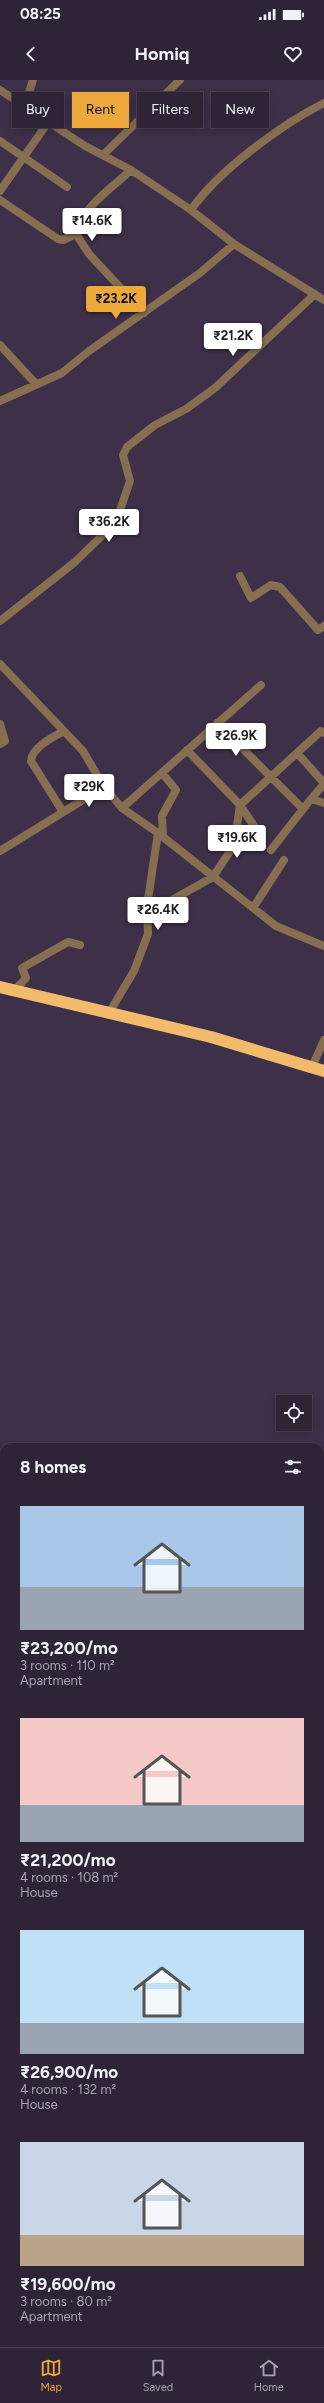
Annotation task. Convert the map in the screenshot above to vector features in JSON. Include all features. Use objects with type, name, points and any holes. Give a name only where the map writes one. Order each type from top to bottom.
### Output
[{"type":"highway","points":[[0,987],[203,1035],[312,1066],[324,1071]]},
{"type":"street","points":[[29,92],[32,80]]},
{"type":"street","points":[[103,155],[180,80]]},
{"type":"street","points":[[0,90],[12,97]]},
{"type":"street","points":[[191,210],[202,194],[264,140],[324,103]]},
{"type":"street","points":[[0,192],[44,128]]},
{"type":"street","points":[[60,128],[103,155],[131,170],[191,210],[234,244],[324,300]]},
{"type":"street","points":[[0,141],[67,187]]},
{"type":"street","points":[[131,170],[86,211],[77,225],[76,234],[89,254],[144,313]]},
{"type":"street","points":[[0,200],[58,239],[63,240],[76,234]]},
{"type":"street","points":[[0,401],[62,373],[89,351],[200,273],[234,244]]},
{"type":"street","points":[[0,621],[75,562],[116,522],[130,481],[123,455],[127,447],[155,425],[186,409],[215,388],[315,294]]},
{"type":"street","points":[[0,346],[36,384]]},
{"type":"street","points":[[240,576],[251,598],[270,586],[280,587],[318,630],[324,626]]},
{"type":"street","points":[[1,666],[83,751],[104,787],[122,808],[160,835],[276,926],[324,946]]},
{"type":"street","points":[[122,808],[261,685]]},
{"type":"street","points":[[217,723],[303,809]]},
{"type":"street","points":[[0,724],[6,741],[0,744]]},
{"type":"street","points":[[63,812],[31,761],[32,757],[43,744],[64,731]]},
{"type":"street","points":[[148,914],[213,877],[234,845],[240,805],[270,777],[298,754],[321,731],[324,733]]},
{"type":"street","points":[[187,750],[240,805],[254,826]]},
{"type":"street","points":[[271,850],[324,783],[298,754]]},
{"type":"street","points":[[109,1013],[134,971],[148,934],[148,914],[162,816],[176,790],[162,773]]},
{"type":"street","points":[[0,851],[104,787]]},
{"type":"street","points":[[311,799],[324,803]]},
{"type":"street","points":[[253,908],[284,860]]},
{"type":"street","points":[[15,990],[26,978],[22,968],[68,942],[80,945]]},
{"type":"street","points":[[312,1066],[324,1040]]}]
